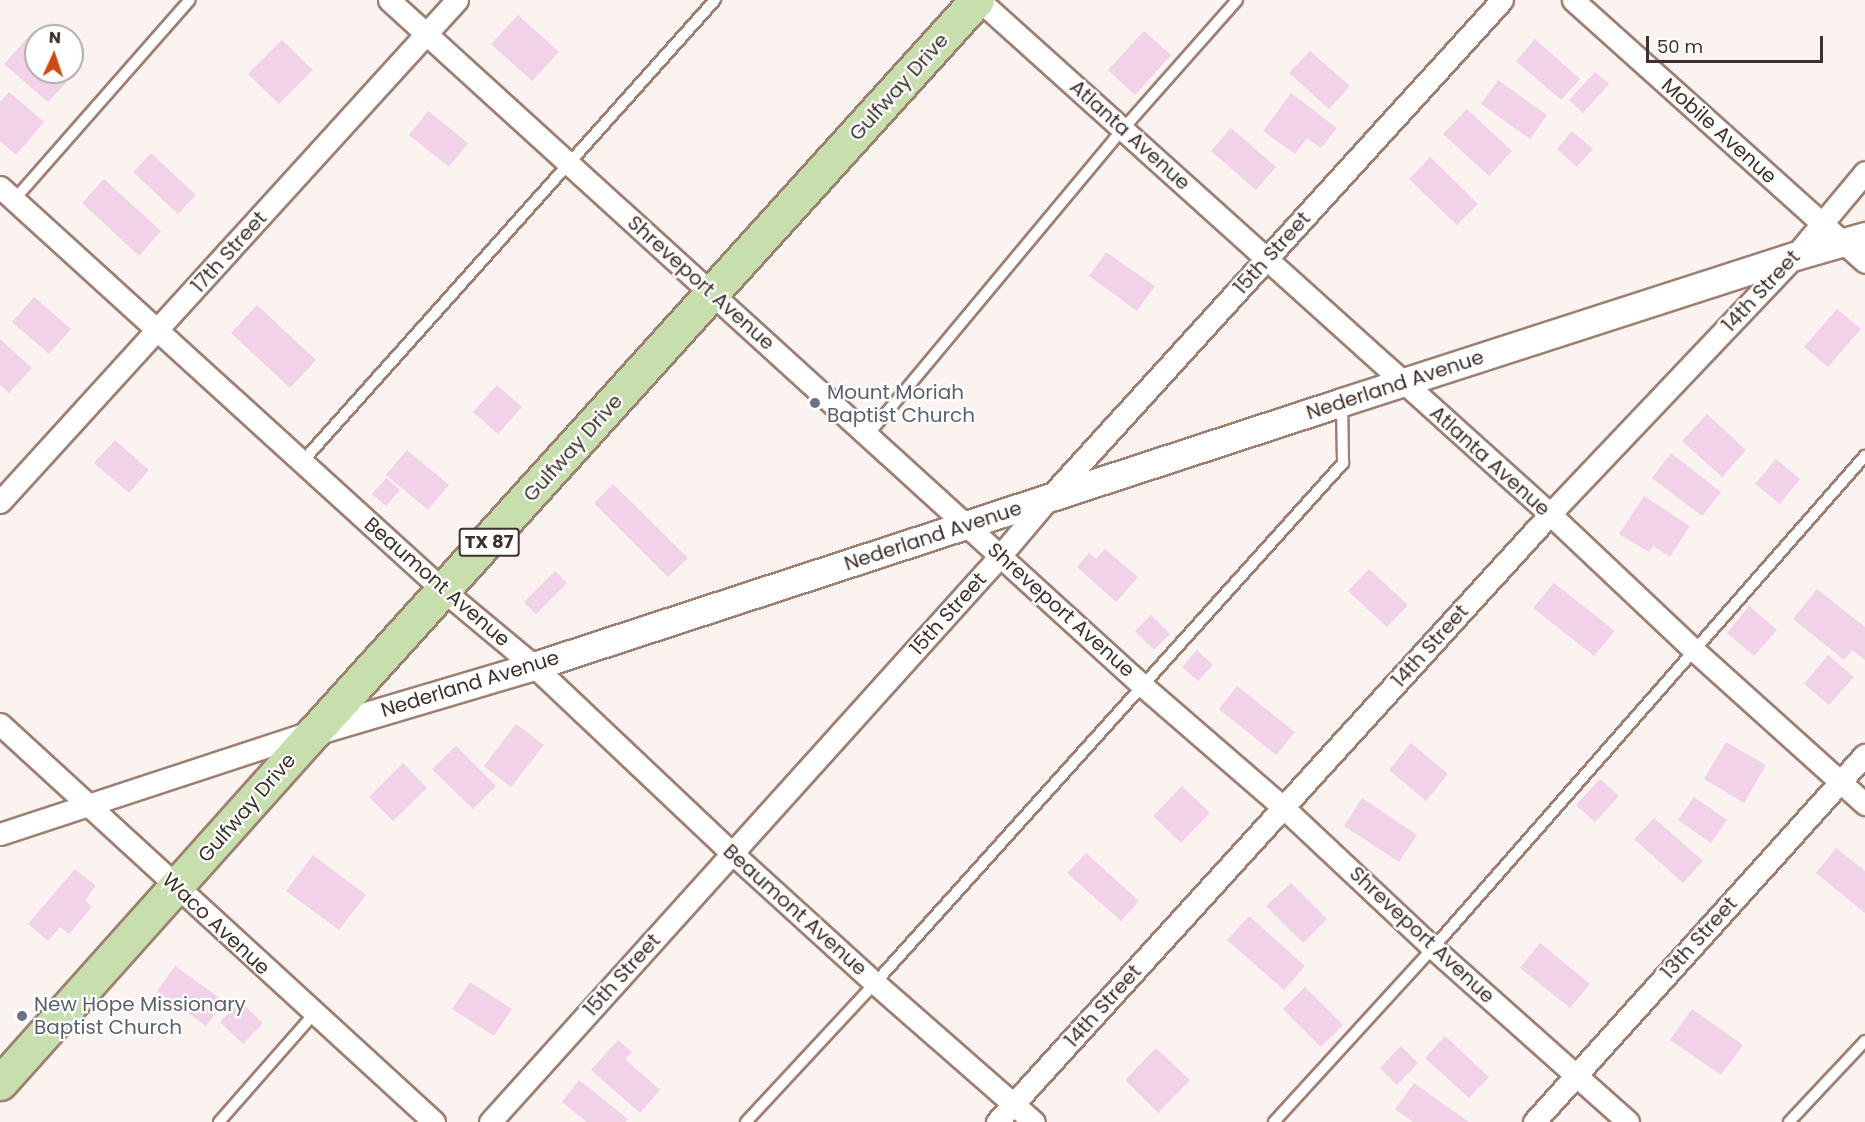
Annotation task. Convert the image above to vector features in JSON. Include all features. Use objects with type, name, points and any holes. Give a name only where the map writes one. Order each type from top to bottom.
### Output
[{"type":"main road","name":"Gulfway Drive","points":[[0,1083],[315,731],[978,0]]},
{"type":"street","name":"Shreveport Avenue","points":[[389,0],[867,436],[968,524],[1143,686],[1284,808],[1433,948],[1628,1122]]},
{"type":"street","name":"17th Street","points":[[0,502],[457,0]]},
{"type":"street","name":"Atlanta Avenue","points":[[978,0],[1550,514],[1695,651],[1865,804]]},
{"type":"street","name":"15th Street","points":[[490,1122],[1000,556],[1049,498],[1502,0]]},
{"type":"street","name":"Mobile Avenue","points":[[1573,0],[1821,223],[1855,240],[1865,262]]},
{"type":"street","name":"14th Street","points":[[997,1122],[1550,514],[1795,256],[1865,172]]},
{"type":"street","name":"Beaumont Avenue","points":[[7,194],[444,591],[534,666],[732,853],[875,983],[1034,1122]]},
{"type":"street","name":"Nederland Avenue","points":[[0,834],[315,731],[534,666],[1795,256],[1855,240]]},
{"type":"street","name":"Waco Avenue","points":[[0,724],[90,804],[176,888],[434,1122]]},
{"type":"street","name":"13th Street","points":[[1534,1122],[1865,755]]},
{"type":"lane","points":[[7,194],[190,0]]},
{"type":"lane","points":[[302,462],[715,0]]},
{"type":"lane","points":[[867,436],[1123,129],[1237,0]]},
{"type":"lane","points":[[746,1122],[875,983],[1343,463],[1342,402]]},
{"type":"lane","points":[[1275,1122],[1433,948],[1865,456]]},
{"type":"lane","points":[[219,1122],[314,1014]]},
{"type":"lane","points":[[1789,1122],[1865,1041]]},
{"type":"building","points":[[518,15],[559,52],[532,81],[491,44]]},
{"type":"building","points":[[1144,31],[1171,55],[1135,95],[1108,70]]},
{"type":"building","points":[[1535,39],[1580,79],[1561,100],[1516,61]]},
{"type":"building","points":[[282,40],[313,70],[279,104],[248,74]]},
{"type":"building","points":[[24,42],[24,81],[4,64]]},
{"type":"building","points":[[1310,51],[1350,86],[1329,109],[1289,73]]},
{"type":"building","points":[[1595,72],[1609,84],[1583,113],[1569,100]]},
{"type":"building","points":[[1498,80],[1547,115],[1530,139],[1481,104]]},
{"type":"building","points":[[27,84],[65,84],[48,102]]},
{"type":"building","points":[[9,92],[44,122],[16,155],[0,141],[0,102]]},
{"type":"building","points":[[1291,93],[1337,128],[1321,148],[1307,138],[1295,154],[1263,131]]},
{"type":"building","points":[[1467,109],[1512,151],[1489,176],[1443,134]]},
{"type":"building","points":[[428,111],[468,143],[449,167],[409,135]]},
{"type":"building","points":[[1231,128],[1276,167],[1256,190],[1211,151]]},
{"type":"building","points":[[1572,131],[1593,149],[1577,167],[1557,149]]},
{"type":"building","points":[[151,153],[196,195],[178,214],[133,172]]},
{"type":"building","points":[[1430,157],[1478,204],[1457,225],[1409,179]]},
{"type":"building","points":[[104,179],[161,231],[139,256],[82,203]]},
{"type":"building","points":[[1106,252],[1155,286],[1137,311],[1089,276]]},
{"type":"building","points":[[34,297],[71,329],[49,354],[12,322]]},
{"type":"building","points":[[257,305],[316,360],[290,388],[231,333]]},
{"type":"building","points":[[1837,309],[1861,329],[1828,367],[1804,347]]},
{"type":"building","points":[[0,339],[32,368],[9,393],[0,385]]},
{"type":"building","points":[[497,385],[522,407],[498,434],[473,412]]},
{"type":"building","points":[[1707,414],[1746,450],[1722,477],[1682,441]]},
{"type":"building","points":[[115,440],[149,470],[129,493],[94,463]]},
{"type":"building","points":[[407,450],[449,485],[428,510],[386,475]]},
{"type":"building","points":[[1671,453],[1721,492],[1702,516],[1652,478]]},
{"type":"building","points":[[1776,459],[1800,479],[1780,504],[1755,484]]},
{"type":"building","points":[[386,478],[400,490],[386,506],[372,494]]},
{"type":"building","points":[[613,484],[688,558],[668,577],[594,503]]},
{"type":"building","points":[[1644,496],[1690,526],[1670,557],[1653,546],[1649,552],[1619,534]]},
{"type":"building","points":[[1105,549],[1138,577],[1116,602],[1077,567],[1089,553],[1096,559]]},
{"type":"building","points":[[1369,569],[1408,605],[1387,627],[1348,591]]},
{"type":"building","points":[[555,571],[567,583],[536,614],[524,602]]},
{"type":"building","points":[[1554,583],[1615,631],[1594,656],[1533,608]]},
{"type":"building","points":[[1817,589],[1865,627],[1865,660],[1852,650],[1844,660],[1793,619]]},
{"type":"building","points":[[1749,606],[1777,630],[1754,656],[1727,633]]},
{"type":"building","points":[[1151,615],[1170,634],[1154,650],[1135,631]]},
{"type":"building","points":[[1197,650],[1213,665],[1198,681],[1182,667]]},
{"type":"building","points":[[1828,655],[1854,677],[1829,705],[1804,684]]},
{"type":"building","points":[[1237,686],[1295,732],[1276,755],[1219,709]]},
{"type":"building","points":[[516,724],[544,745],[511,787],[484,766]]},
{"type":"building","points":[[1726,742],[1766,765],[1744,803],[1704,779]]},
{"type":"building","points":[[1411,743],[1448,774],[1426,801],[1389,770]]},
{"type":"building","points":[[456,746],[496,786],[473,809],[432,769]]},
{"type":"building","points":[[403,763],[427,788],[393,821],[369,797]]},
{"type":"building","points":[[1600,779],[1619,796],[1595,822],[1576,805]]},
{"type":"building","points":[[1182,786],[1210,813],[1181,843],[1153,816]]},
{"type":"building","points":[[1694,797],[1727,820],[1711,843],[1678,820]]},
{"type":"building","points":[[1362,798],[1417,835],[1399,862],[1344,826]]},
{"type":"building","points":[[1654,818],[1703,861],[1683,883],[1634,839]]},
{"type":"building","points":[[1836,848],[1865,871],[1865,913],[1816,873]]},
{"type":"building","points":[[1086,853],[1139,901],[1121,921],[1067,873]]},
{"type":"building","points":[[313,855],[366,895],[339,930],[286,891]]},
{"type":"building","points":[[75,869],[96,886],[85,900],[92,907],[69,934],[60,927],[48,941],[28,924]]},
{"type":"building","points":[[1291,883],[1327,919],[1303,943],[1266,906]]},
{"type":"building","points":[[1249,916],[1305,966],[1284,990],[1227,940]]},
{"type":"building","points":[[1540,943],[1590,984],[1570,1008],[1520,968]]},
{"type":"building","points":[[175,966],[224,1001],[206,1026],[157,991]]},
{"type":"building","points":[[470,982],[512,1009],[494,1036],[452,1009]]},
{"type":"building","points":[[1305,987],[1343,1025],[1321,1047],[1283,1009]]},
{"type":"building","points":[[240,1001],[263,1023],[243,1044],[220,1022]]},
{"type":"building","points":[[1692,1009],[1743,1045],[1721,1075],[1670,1040]]},
{"type":"building","points":[[1445,1036],[1489,1077],[1469,1098],[1425,1058]]},
{"type":"building","points":[[618,1040],[632,1052],[625,1059],[660,1090],[640,1113],[591,1070]]},
{"type":"building","points":[[1401,1046],[1418,1063],[1397,1085],[1380,1068]]},
{"type":"building","points":[[1156,1048],[1190,1080],[1158,1113],[1125,1080]]},
{"type":"building","points":[[579,1080],[628,1119],[625,1122],[587,1122],[562,1102]]},
{"type":"building","points":[[1414,1083],[1469,1122],[1413,1122],[1395,1109]]},
{"type":"place","name":"Mount Moriah Baptist Church","points":[[815,403]]},
{"type":"place","name":"New Hope Missionary Baptist Church","points":[[22,1016]]}]
